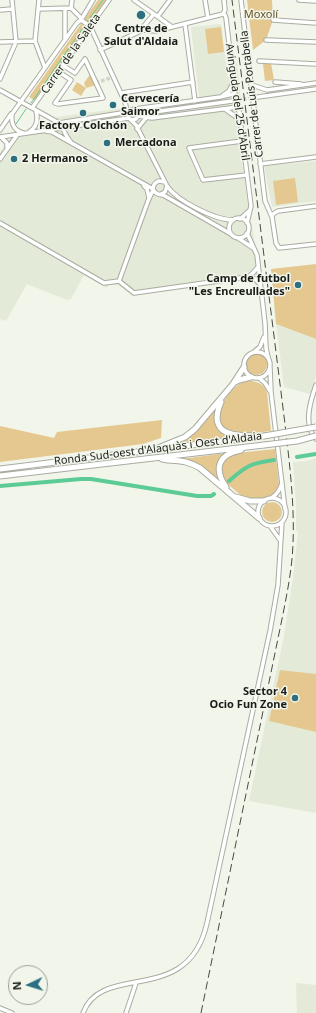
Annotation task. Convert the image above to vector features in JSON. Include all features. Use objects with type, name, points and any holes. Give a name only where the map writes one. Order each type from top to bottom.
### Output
[{"type":"main road","points":[[154,451],[160,447],[172,444],[186,437],[195,429],[222,398],[244,367]]},
{"type":"main road","points":[[233,384],[239,380],[251,377]]},
{"type":"main road","points":[[222,398],[216,415],[218,424],[223,430],[232,435],[264,436]]},
{"type":"main road","name":"Ronda Sud-oest d'Alaquàs i Oest d'Aldaia","points":[[0,469],[154,451],[264,436],[316,427]]},
{"type":"main road","name":"Ronda Sud-oest d'Alaquàs i Oest d'Aldaia","points":[[0,476],[316,438]]},
{"type":"main road","points":[[228,491],[219,475],[221,460],[232,452],[256,448],[264,445]]},
{"type":"main road","points":[[155,458],[190,462],[200,468],[234,495],[259,518]]},
{"type":"main road","points":[[234,495],[250,501],[264,501]]},
{"type":"street","points":[[0,79],[16,42],[12,0]]},
{"type":"street","points":[[39,0],[35,41],[45,68]]},
{"type":"street","points":[[71,8],[72,0]]},
{"type":"street","points":[[0,130],[64,40],[81,19],[93,0]]},
{"type":"street","name":"Carrer de la Saleta","points":[[32,108],[109,0]]},
{"type":"street","points":[[134,0],[172,27]]},
{"type":"street","points":[[205,0],[208,18]]},
{"type":"street","name":"Avinguda del 25 d'Abril","points":[[224,0],[226,10],[223,14],[226,16],[235,95],[238,107],[251,207],[247,224]]},
{"type":"street","name":"Carrer de Luis Portabella","points":[[241,0],[265,201],[272,217],[276,243],[279,248],[316,244]]},
{"type":"street","points":[[299,0],[316,1]]},
{"type":"street","points":[[158,16],[168,1]]},
{"type":"street","points":[[64,40],[65,8]]},
{"type":"street","points":[[38,9],[71,8],[90,26],[121,93],[130,119],[137,129],[166,184],[165,192],[148,200]]},
{"type":"street","points":[[0,10],[12,9]]},
{"type":"street","points":[[143,30],[143,27],[154,14]]},
{"type":"street","points":[[100,50],[143,30],[156,31],[223,14]]},
{"type":"street","points":[[273,20],[316,23]]},
{"type":"street","points":[[185,24],[196,101]]},
{"type":"street","points":[[266,40],[316,42]]},
{"type":"street","points":[[0,42],[35,41]]},
{"type":"street","points":[[85,59],[103,98],[58,104],[55,103],[57,100],[71,80],[59,72],[64,66],[75,73],[85,59]]},
{"type":"street","points":[[259,61],[316,64]]},
{"type":"street","points":[[220,98],[229,91],[234,80]]},
{"type":"street","points":[[121,93],[193,82]]},
{"type":"street","points":[[275,82],[308,84]]},
{"type":"street","points":[[252,85],[267,90],[316,83]]},
{"type":"street","points":[[258,97],[316,89]]},
{"type":"street","points":[[0,90],[59,123],[70,142]]},
{"type":"street","points":[[59,123],[220,98],[233,94],[235,95]]},
{"type":"street","points":[[124,100],[135,110],[138,117],[137,129]]},
{"type":"street","points":[[1,137],[62,127],[130,119],[147,113],[232,101]]},
{"type":"street","points":[[138,117],[152,118],[238,107]]},
{"type":"street","points":[[20,134],[12,124],[13,112],[18,108],[32,108]]},
{"type":"street","points":[[28,132],[34,128],[37,123],[37,117],[32,108]]},
{"type":"street","points":[[224,108],[239,119]]},
{"type":"street","points":[[135,110],[147,113]]},
{"type":"street","points":[[137,129],[146,118]]},
{"type":"street","points":[[70,126],[67,133],[70,142]]},
{"type":"street","points":[[43,130],[52,132],[70,142],[231,234],[254,249]]},
{"type":"street","points":[[0,158],[20,134]]},
{"type":"street","points":[[1,137],[7,143],[7,149]]},
{"type":"street","points":[[242,141],[190,148],[202,180],[247,175]]},
{"type":"street","points":[[260,164],[316,157]]},
{"type":"street","points":[[119,281],[148,200],[156,183],[159,170]]},
{"type":"street","points":[[143,184],[156,183],[161,180],[175,195],[185,202],[220,218],[233,220],[240,218],[246,214],[251,207]]},
{"type":"street","points":[[143,184],[147,189],[148,200]]},
{"type":"street","points":[[272,217],[273,214],[278,211],[316,206]]},
{"type":"street","points":[[83,1013],[88,1002],[97,994],[111,987],[155,979],[178,969],[187,962],[202,941],[270,631],[278,585],[282,522],[285,516],[285,509],[256,253],[247,233],[247,224],[240,218]]},
{"type":"street","points":[[231,234],[229,227],[233,220]]},
{"type":"street","points":[[0,223],[104,283],[119,281],[134,293],[247,277],[255,279],[260,284]]},
{"type":"street","points":[[237,238],[244,236],[247,233]]},
{"type":"street","points":[[247,277],[252,274],[258,266]]},
{"type":"street","points":[[265,336],[262,345],[248,355],[244,362],[244,367],[247,374],[251,377],[258,378],[265,383],[271,392]]},
{"type":"street","points":[[255,351],[268,357]]},
{"type":"street","points":[[258,378],[265,375],[270,368]]},
{"type":"street","points":[[316,385],[308,418],[311,434],[316,438]]},
{"type":"street","points":[[281,545],[278,536],[270,526],[263,523],[258,514],[259,506],[280,490],[282,480]]},
{"type":"street","points":[[270,499],[279,501],[285,509]]},
{"type":"street","points":[[270,526],[274,526],[282,522]]},
{"type":"street","points":[[126,1013],[136,983]]},
{"type":"street","points":[[0,1008],[12,1013]]},
{"type":"shaded area","points":[[221,24],[228,78],[237,61],[243,123],[237,125],[248,205],[262,284],[257,288],[254,283],[247,280],[133,295],[118,285],[109,285],[107,288],[84,275],[71,299],[67,300],[27,284],[6,321],[0,319],[0,152],[10,137],[58,130],[56,117],[199,98],[191,27]]},
{"type":"shaded area","points":[[316,161],[316,201],[272,207],[264,166]]},
{"type":"shaded area","points":[[276,324],[316,339],[316,377],[310,394],[284,387]]},
{"type":"shaded area","points":[[316,458],[316,813],[249,801],[284,636],[293,578],[298,532],[296,531],[293,462],[307,461]]},
{"type":"shaded area","points":[[296,983],[316,985],[316,1013],[297,1013]]},
{"type":"green space","points":[[98,0],[107,0],[36,101],[29,97]]},
{"type":"green space","name":"Moxolí","points":[[247,0],[272,0],[273,20],[266,40],[253,50]]},
{"type":"green space","points":[[221,27],[224,52],[208,54],[205,29]]},
{"type":"green space","points":[[271,63],[274,80],[265,81],[263,64]]},
{"type":"green space","points":[[91,73],[96,85],[86,88],[84,83]]},
{"type":"green space","points":[[77,82],[86,88],[81,96],[72,90]]},
{"type":"green space","points":[[295,178],[298,202],[276,205],[273,181]]},
{"type":"green space","points":[[316,264],[316,339],[276,324],[271,269]]},
{"type":"green space","points":[[256,353],[264,356],[267,364],[264,372],[256,375],[248,372],[245,364],[248,356]]},
{"type":"green space","points":[[246,380],[261,384],[267,392],[271,431],[240,434],[231,432],[223,427],[220,421],[219,413],[227,397],[239,384]]},
{"type":"green space","points":[[216,408],[215,423],[217,427],[224,434],[233,438],[177,444],[186,439]]},
{"type":"green space","points":[[162,420],[161,438],[143,444],[0,462],[0,426],[54,438],[57,432]]},
{"type":"green space","points":[[275,449],[279,485],[275,493],[271,496],[258,500],[244,498],[225,482],[221,470],[223,462],[230,455]]},
{"type":"green space","points":[[226,453],[221,459],[217,469],[219,481],[202,468],[182,459]]},
{"type":"green space","points":[[268,502],[276,502],[282,508],[282,516],[276,522],[268,522],[262,516],[262,508]]},
{"type":"green space","name":"Sector 4 Ocio Fun Zone","points":[[280,670],[316,674],[316,732],[269,721]]},
{"type":"waterway","points":[[87,22],[103,0]]},
{"type":"waterway","points":[[31,103],[85,25]]},
{"type":"waterway","points":[[16,124],[26,109]]},
{"type":"waterway","points":[[297,457],[316,454]]},
{"type":"waterway","points":[[229,481],[249,466],[260,462],[274,460]]},
{"type":"waterway","points":[[0,486],[91,479],[197,496],[211,496],[214,494]]},
{"type":"tunnel","points":[[96,83],[113,77]]},
{"type":"tunnel","points":[[232,101],[258,97]]},
{"type":"railway","points":[[201,1013],[285,604],[293,542],[292,491],[287,441],[232,0]]},
{"type":"place","name":"Centre de Salut d'Aldaia","points":[[141,15]]},
{"type":"place","name":"Cervecería Saimor","points":[[113,105]]},
{"type":"place","name":"Factory Colchón","points":[[83,113]]},
{"type":"place","name":"Mercadona","points":[[107,143]]},
{"type":"place","name":"2 Hermanos","points":[[14,159]]},
{"type":"place","name":"Camp de futbol \"Les Encreullades\"","points":[[298,285]]},
{"type":"place","name":"Sector 4 Ocio Fun Zone","points":[[295,698]]}]
